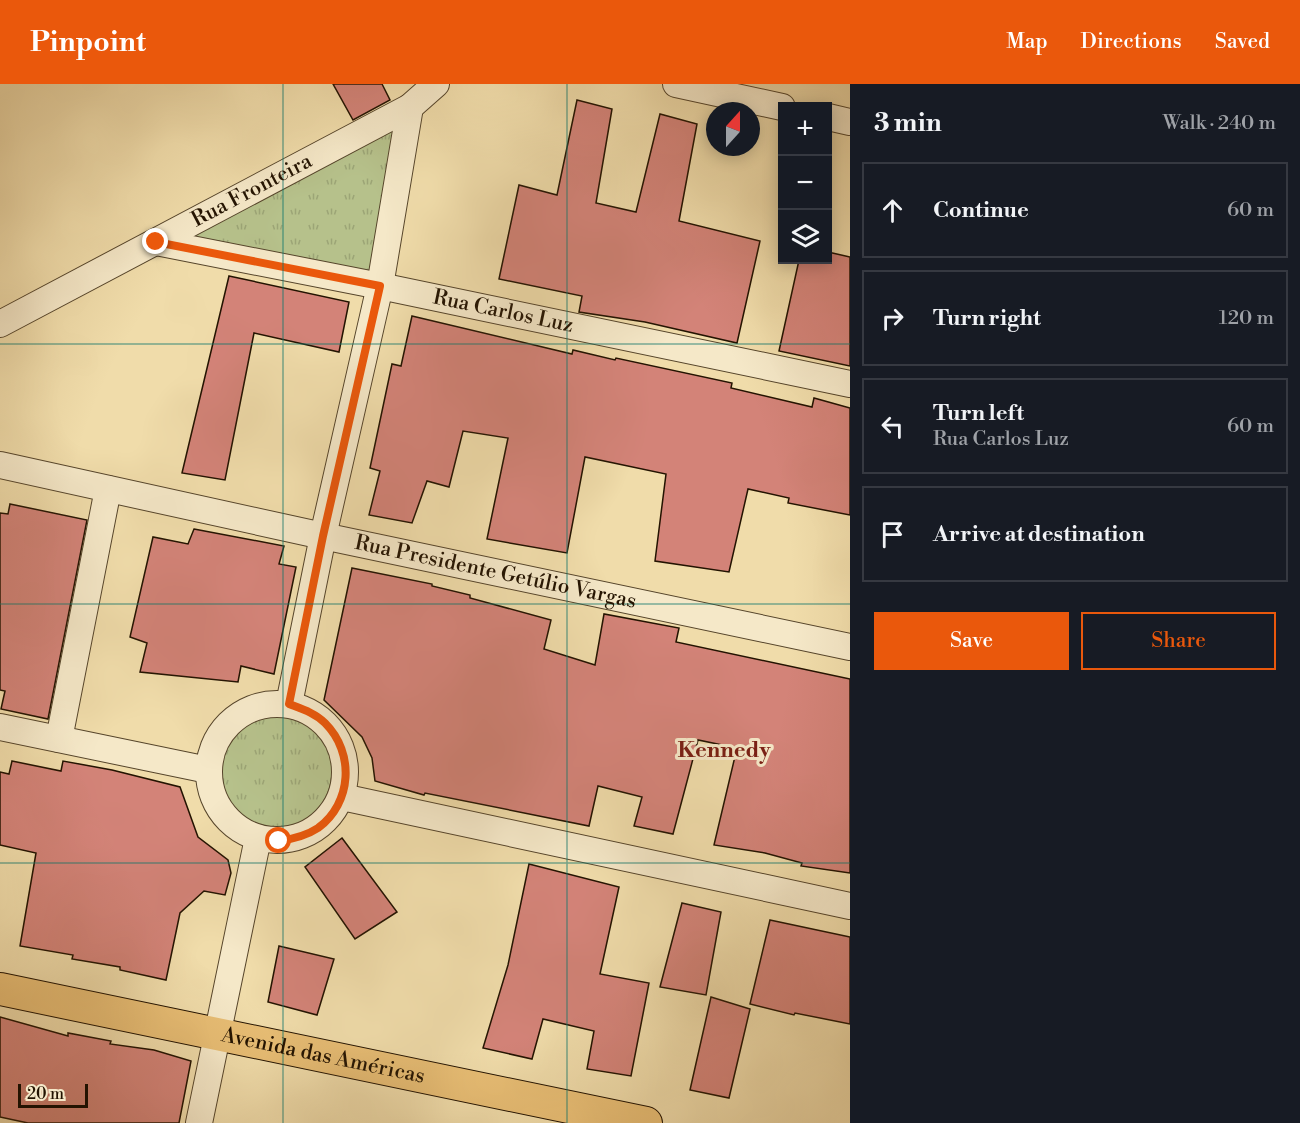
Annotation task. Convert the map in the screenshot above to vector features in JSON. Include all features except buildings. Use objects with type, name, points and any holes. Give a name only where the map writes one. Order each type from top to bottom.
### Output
[{"type":"main road","name":"Avenida das Américas","points":[[0,989],[646,1123]]},
{"type":"street","name":"Rua Fronteira","points":[[0,324],[410,108],[436,84]]},
{"type":"street","points":[[676,84],[778,106]]},
{"type":"street","points":[[289,704],[323,536],[380,286],[410,108]]},
{"type":"street","points":[[832,118],[850,122]]},
{"type":"street","name":"Rua Carlos Luz","points":[[156,242],[850,384]]},
{"type":"street","name":"Rua Presidente Getúlio Vargas","points":[[0,465],[850,647]]},
{"type":"street","points":[[59,739],[108,489]]},
{"type":"street","points":[[289,704],[308,711],[325,722],[337,738],[345,757],[346,777],[342,797],[332,814],[317,828],[299,838],[279,841],[258,838],[238,828],[222,813],[211,792],[208,770],[213,747],[225,727],[243,712],[265,705],[289,704]]},
{"type":"street","points":[[0,727],[208,770]]},
{"type":"street","points":[[342,797],[850,906]]},
{"type":"street","points":[[199,1123],[258,838]]},
{"type":"green space","points":[[410,107],[380,286],[156,242]]},
{"type":"green space","points":[[274,713],[296,718],[315,730],[327,749],[332,771],[327,793],[315,812],[296,824],[274,829],[252,824],[233,812],[221,793],[216,771],[221,749],[233,730],[252,718]]},
{"type":"district","name":"Kennedy","points":[[724,750]]},
{"type":"route","points":[[156,242],[380,286],[323,536],[289,704],[308,711],[325,722],[337,738],[345,757],[346,777],[342,797],[332,814],[317,828],[299,838],[279,841]]}]
